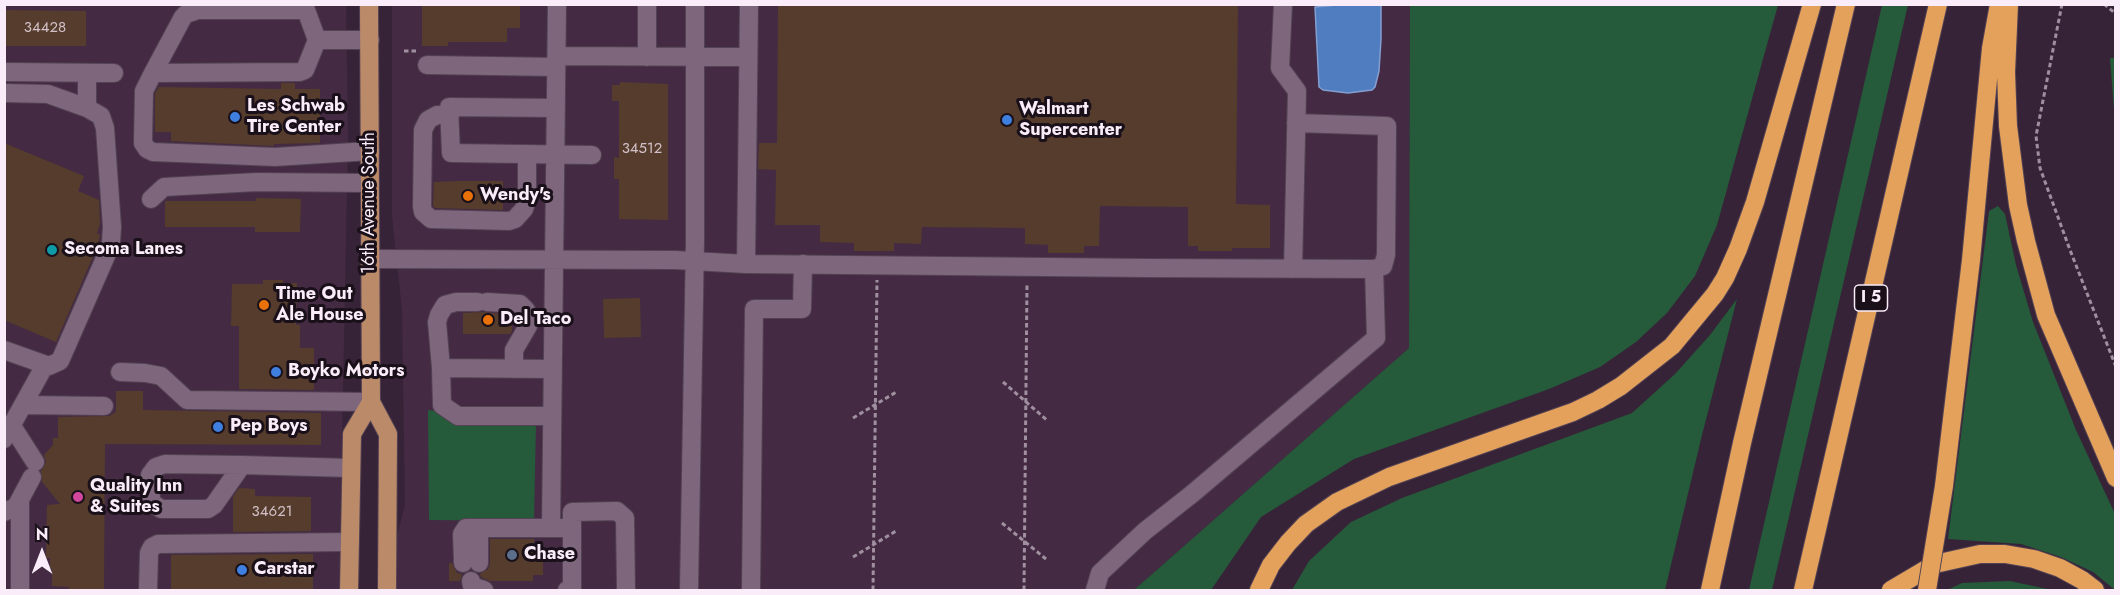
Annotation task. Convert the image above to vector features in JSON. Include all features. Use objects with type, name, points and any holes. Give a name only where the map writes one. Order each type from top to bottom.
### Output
[{"type":"highway","points":[[1259,591],[1271,565],[1288,543],[1306,524],[1337,502],[1389,477],[1581,408],[1621,386],[1672,346],[1715,294],[1738,249],[1755,202],[1812,4]]},
{"type":"highway","points":[[1710,591],[1742,443],[1846,4]]},
{"type":"highway","name":"I 5","points":[[1803,591],[1938,4]]},
{"type":"highway","points":[[1927,591],[1944,486],[1972,250],[1991,48],[1999,4]]},
{"type":"highway","points":[[2009,4],[2006,72],[2008,126],[2013,173],[2024,232],[2046,315],[2115,478]]},
{"type":"highway","points":[[1698,591],[1742,443]]},
{"type":"highway","points":[[1891,591],[1935,564],[1980,554],[2005,554],[2034,559],[2060,568],[2082,580],[2095,591]]},
{"type":"main road","name":"16th Avenue South","points":[[369,4],[371,402],[388,434],[387,591]]},
{"type":"main road","points":[[349,591],[352,434],[371,402]]},
{"type":"street","points":[[551,528],[557,4]]},
{"type":"street","points":[[647,4],[647,57]]},
{"type":"street","points":[[689,591],[694,261],[694,4]]},
{"type":"street","points":[[746,264],[749,4]]},
{"type":"street","points":[[1283,4],[1280,68],[1297,91],[1293,269]]},
{"type":"street","points":[[153,73],[300,72],[305,70],[317,40],[306,10],[191,11],[183,17],[153,73],[144,91],[143,143],[153,152],[274,157],[370,151]]},
{"type":"street","points":[[317,40],[370,40]]},
{"type":"street","points":[[424,58],[557,61],[694,56],[748,57]]},
{"type":"street","points":[[4,72],[114,73]]},
{"type":"street","points":[[87,73],[87,108]]},
{"type":"street","points":[[4,93],[44,93],[99,114],[104,122],[112,227],[111,242],[64,355],[55,365],[45,365],[4,350]]},
{"type":"street","points":[[556,108],[449,107],[451,153],[592,155]]},
{"type":"street","points":[[450,116],[437,115],[428,120],[423,130],[422,206],[423,212],[430,219],[510,221],[515,219],[524,209],[527,200],[527,154]]},
{"type":"street","points":[[370,259],[1293,269],[1374,269],[1383,266],[1386,255],[1387,126],[1296,123]]},
{"type":"street","points":[[151,199],[164,187],[257,182],[370,183]]},
{"type":"street","points":[[751,591],[754,309],[802,309],[803,264]]},
{"type":"street","points":[[1095,591],[1100,573],[1145,531],[1376,338],[1374,269]]},
{"type":"street","points":[[514,369],[514,350],[528,326],[529,319],[526,310],[520,304],[456,302],[445,305],[437,322],[442,405],[458,416],[551,416]]},
{"type":"street","points":[[4,512],[13,510],[20,501],[34,469],[8,433],[45,365]]},
{"type":"street","points":[[441,368],[552,369]]},
{"type":"street","points":[[120,372],[161,376],[187,400],[371,402]]},
{"type":"street","points":[[24,405],[104,406]]},
{"type":"street","points":[[242,465],[214,506],[161,508],[154,505],[150,498],[150,475],[153,469],[159,466],[242,465],[350,468]]},
{"type":"street","points":[[20,501],[20,591]]},
{"type":"street","points":[[567,591],[572,590],[572,512],[617,511],[625,518],[626,590]]},
{"type":"street","points":[[474,578],[471,536],[475,529],[572,528]]},
{"type":"street","points":[[148,591],[149,553],[151,548],[158,544],[350,542]]},
{"type":"path","points":[[2062,4],[2036,136],[2040,168],[2115,367]]},
{"type":"path","points":[[2104,4],[2115,14]]},
{"type":"path","points":[[404,51],[424,58]]},
{"type":"path","points":[[873,591],[877,266]]},
{"type":"path","points":[[1024,591],[1027,267]]},
{"type":"path","points":[[1002,382],[1048,421]]},
{"type":"path","points":[[853,418],[898,391]]},
{"type":"path","points":[[1002,523],[1046,559]]},
{"type":"path","points":[[853,557],[896,531]]},
{"type":"shaded area","points":[[4,5],[346,5],[348,137],[339,590],[5,590]]},
{"type":"shaded area","points":[[392,5],[1410,5],[1409,348],[1134,590],[395,590],[395,544],[405,505],[402,310],[392,216]]},
{"type":"green space","points":[[1410,5],[1778,5],[1717,225],[1695,276],[1667,313],[1636,342],[1600,367],[1549,389],[1354,459],[1261,517],[1211,590],[1134,590],[1409,348]]},
{"type":"green space","points":[[1882,5],[1908,5],[1772,590],[1749,590]]},
{"type":"green space","points":[[2110,58],[2115,58],[2115,122]]},
{"type":"green space","points":[[1998,206],[2005,214],[2016,265],[2033,322],[2076,430],[2115,514],[2115,590],[2093,572],[2061,557],[2021,544],[1948,539],[1989,211]]},
{"type":"green space","points":[[1737,299],[1665,590],[1292,590],[1309,561],[1351,522],[1402,498],[1632,413],[1675,374],[1710,335]]},
{"type":"green space","points":[[428,410],[536,423],[534,521],[429,520]]},
{"type":"green space","points":[[2010,581],[2052,590],[1947,590],[1962,583]]},
{"type":"water","points":[[1381,5],[1379,71],[1372,90],[1348,93],[1323,90],[1319,87],[1315,7]]},
{"type":"building","points":[[422,4],[520,4],[520,28],[507,28],[507,42],[448,42],[448,46],[422,46]]},
{"type":"building","name":"Walmart Supercenter","points":[[778,4],[1238,4],[1236,204],[1270,205],[1270,248],[1198,251],[1198,246],[1188,246],[1188,207],[1100,206],[1099,246],[1084,246],[1084,253],[1048,253],[1048,245],[1025,244],[1025,228],[922,227],[921,244],[894,243],[894,251],[854,251],[854,243],[820,242],[820,225],[775,225],[776,170],[758,169],[759,143],[777,143]]},
{"type":"building","points":[[4,10],[86,11],[86,46],[4,46]]},
{"type":"building","points":[[620,82],[668,84],[668,220],[619,219],[619,179],[614,179],[614,157],[619,158],[619,101],[612,101],[612,85],[620,85]]},
{"type":"building","name":"Les Schwab Tire Center","points":[[281,83],[295,83],[295,89],[320,89],[320,143],[274,144],[274,146],[171,141],[171,132],[155,132],[155,93],[159,87],[281,89]]},
{"type":"building","name":"Secoma Lanes","points":[[4,143],[84,176],[78,191],[99,200],[98,245],[56,342],[4,320]]},
{"type":"building","name":"Wendy's","points":[[503,181],[503,210],[435,208],[433,206],[434,182]]},
{"type":"building","points":[[256,198],[301,199],[300,232],[255,232],[255,227],[165,227],[165,201],[256,201]]},
{"type":"building","points":[[263,280],[297,283],[296,325],[300,325],[300,348],[314,348],[314,390],[239,389],[239,326],[231,326],[232,284],[263,284]]},
{"type":"building","points":[[640,298],[641,337],[604,338],[603,299]]},
{"type":"building","name":"Del Taco","points":[[483,312],[512,315],[510,334],[463,334],[463,313]]},
{"type":"building","points":[[116,391],[143,391],[143,410],[321,413],[321,445],[105,444],[104,591],[69,591],[69,587],[52,586],[50,558],[46,558],[47,505],[60,504],[42,482],[41,471],[46,462],[44,455],[53,445],[53,438],[58,438],[58,417],[109,416],[116,412]]},
{"type":"building","points":[[239,488],[255,489],[255,496],[311,497],[311,531],[233,532],[233,497]]},
{"type":"building","name":"Chase","points":[[490,539],[534,539],[534,546],[543,546],[543,575],[533,575],[533,581],[490,581],[481,577],[480,574],[488,569],[490,564]]},
{"type":"building","name":"Carstar","points":[[313,554],[313,591],[171,591],[171,555]]},
{"type":"building","points":[[449,563],[452,563],[457,573],[462,574],[460,581],[449,581]]},
{"type":"place","name":"Les Schwab Tire Center","points":[[235,117]]},
{"type":"place","name":"Walmart Supercenter","points":[[1007,120]]},
{"type":"place","name":"Wendy's","points":[[468,196]]},
{"type":"place","name":"Secoma Lanes","points":[[52,250]]},
{"type":"place","name":"Time Out Ale House","points":[[264,305]]},
{"type":"place","name":"Del Taco","points":[[488,320]]},
{"type":"place","name":"Boyko Motors","points":[[276,372]]},
{"type":"place","name":"Pep Boys","points":[[218,427]]},
{"type":"place","name":"Quality Inn & Suites","points":[[78,497]]},
{"type":"place","name":"Chase","points":[[512,555]]},
{"type":"place","name":"Carstar","points":[[242,570]]}]
